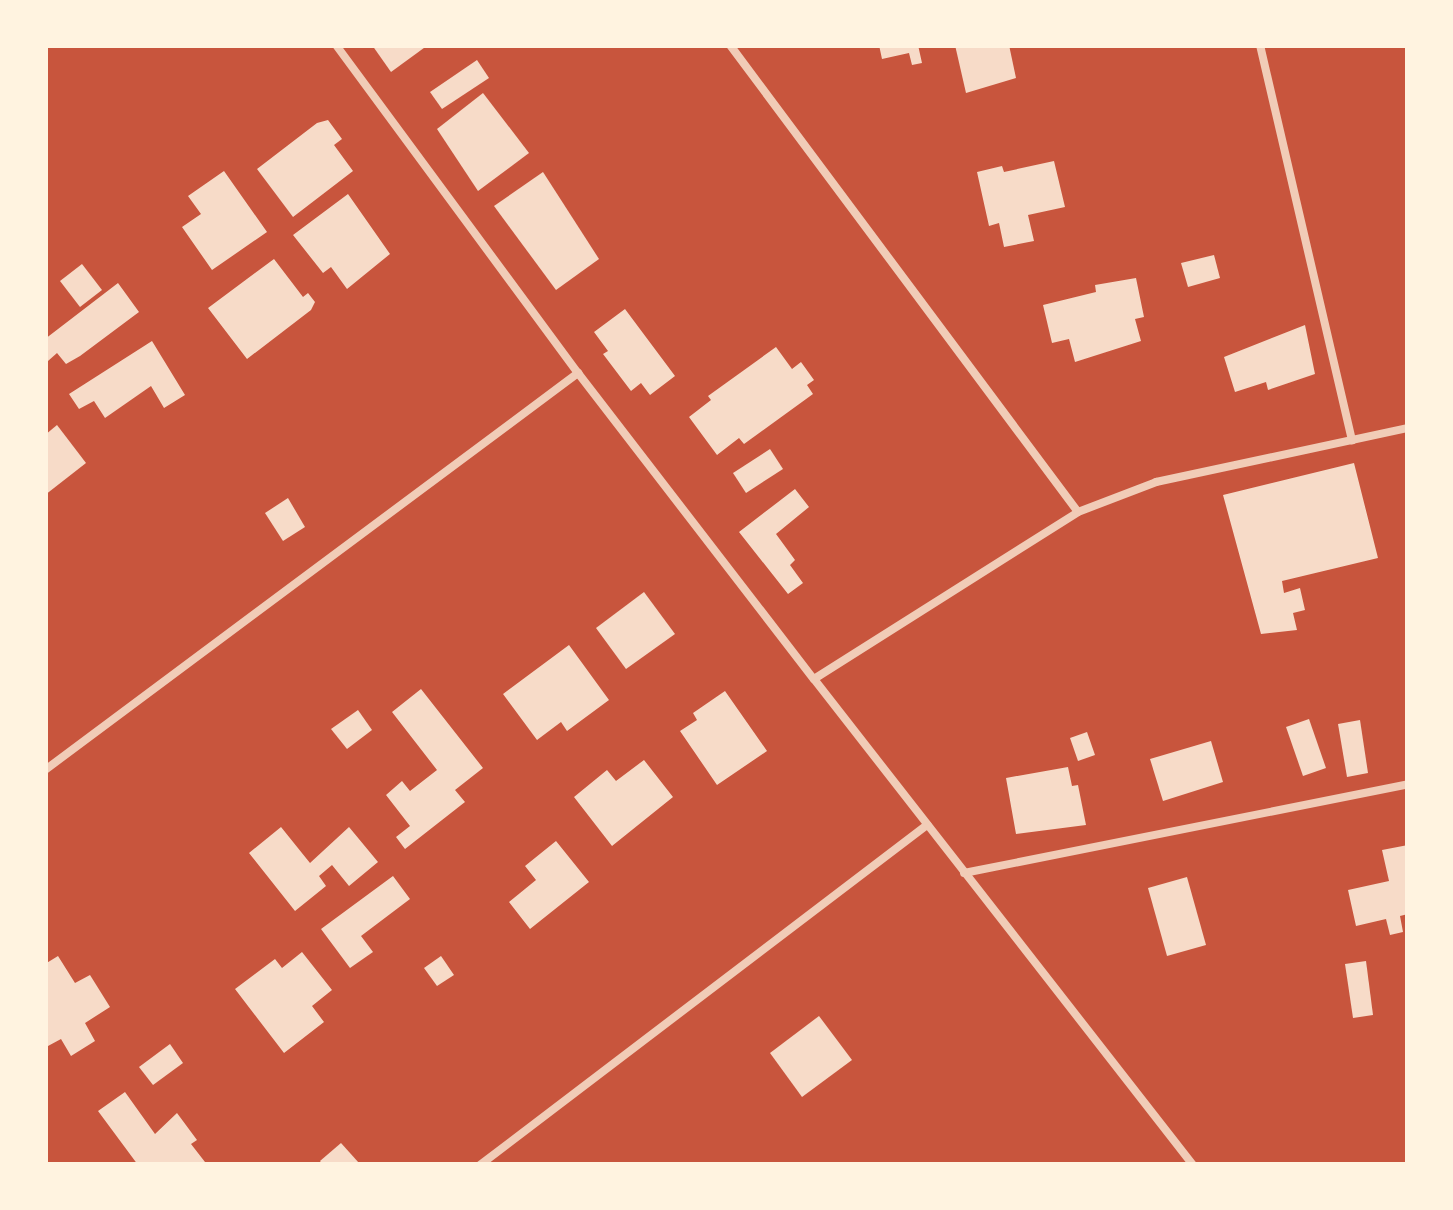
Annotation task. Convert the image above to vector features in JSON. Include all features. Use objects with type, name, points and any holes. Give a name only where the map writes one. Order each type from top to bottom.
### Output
[{"type":"lane","points":[[336,45],[578,373],[1192,1165]]},
{"type":"lane","points":[[730,45],[1078,512]]},
{"type":"lane","points":[[1260,45],[1352,440]]},
{"type":"lane","points":[[45,770],[578,373]]},
{"type":"lane","points":[[814,679],[1078,512],[1156,482],[1408,428]]},
{"type":"lane","points":[[964,873],[1408,784]]},
{"type":"lane","points":[[480,1165],[927,824]]},
{"type":"building","points":[[372,45],[428,45],[391,72]]},
{"type":"building","points":[[879,45],[918,45],[922,63],[912,65],[909,53],[882,59]]},
{"type":"building","points":[[955,45],[1009,45],[1016,78],[966,93]]},
{"type":"building","points":[[477,60],[489,78],[442,109],[430,92]]},
{"type":"building","points":[[483,93],[529,153],[478,191],[437,129]]},
{"type":"building","points":[[328,120],[342,139],[334,145],[353,171],[293,217],[257,169],[317,123]]},
{"type":"building","points":[[1054,161],[1065,207],[1028,215],[1034,241],[1004,247],[999,223],[989,226],[977,172],[1002,166],[1004,172]]},
{"type":"building","points":[[224,171],[267,232],[212,270],[182,227],[201,214],[188,196]]},
{"type":"building","points":[[543,172],[599,259],[556,290],[494,206]]},
{"type":"building","points":[[348,194],[390,254],[347,289],[331,267],[323,273],[293,235]]},
{"type":"building","points":[[1214,255],[1220,278],[1188,287],[1181,263]]},
{"type":"building","points":[[274,259],[303,297],[308,293],[315,302],[311,310],[247,359],[208,308]]},
{"type":"building","points":[[82,264],[102,290],[80,307],[60,281]]},
{"type":"building","points":[[1136,278],[1144,317],[1135,319],[1141,341],[1075,362],[1069,339],[1052,343],[1043,305],[1096,292],[1095,285]]},
{"type":"building","points":[[118,283],[139,312],[66,364],[57,353],[48,361],[45,339]]},
{"type":"building","points":[[625,309],[675,376],[650,395],[641,383],[631,391],[603,354],[608,351],[594,332]]},
{"type":"building","points":[[1305,325],[1315,374],[1268,390],[1266,382],[1235,392],[1224,357]]},
{"type":"building","points":[[152,341],[185,395],[164,408],[151,386],[105,418],[94,401],[79,409],[69,394]]},
{"type":"building","points":[[776,347],[792,369],[801,362],[814,380],[807,385],[813,394],[744,444],[739,438],[717,455],[689,417],[711,400],[708,396]]},
{"type":"building","points":[[57,425],[86,463],[45,495],[45,435]]},
{"type":"building","points":[[770,449],[783,469],[746,493],[733,473]]},
{"type":"building","points":[[1354,463],[1378,558],[1282,581],[1284,593],[1300,588],[1305,610],[1293,613],[1297,630],[1261,634],[1223,495]]},
{"type":"building","points":[[795,489],[809,507],[776,534],[795,560],[790,565],[803,583],[788,594],[739,532]]},
{"type":"building","points":[[288,498],[305,527],[283,541],[265,513]]},
{"type":"building","points":[[644,592],[675,634],[626,669],[596,628]]},
{"type":"building","points":[[569,645],[609,700],[567,731],[561,722],[537,740],[503,694]]},
{"type":"building","points":[[421,689],[483,768],[455,790],[465,802],[405,849],[396,837],[410,826],[386,795],[402,781],[410,791],[437,770],[392,712]]},
{"type":"building","points":[[725,691],[767,751],[717,785],[680,731],[697,720],[693,713]]},
{"type":"building","points":[[358,710],[372,730],[347,749],[331,729]]},
{"type":"building","points":[[1309,719],[1326,768],[1303,776],[1286,727]]},
{"type":"building","points":[[1360,720],[1368,773],[1347,777],[1338,724]]},
{"type":"building","points":[[1087,732],[1095,755],[1078,761],[1070,738]]},
{"type":"building","points":[[1211,741],[1223,782],[1163,801],[1150,759]]},
{"type":"building","points":[[644,760],[673,797],[612,846],[574,797],[607,770],[616,781]]},
{"type":"building","points":[[1068,767],[1072,786],[1078,785],[1086,825],[1016,834],[1006,778]]},
{"type":"building","points":[[281,827],[310,863],[349,827],[378,862],[349,886],[332,865],[319,876],[326,886],[295,911],[249,853]]},
{"type":"building","points":[[556,841],[589,882],[530,929],[509,902],[536,880],[525,866]]},
{"type":"building","points":[[1408,845],[1408,914],[1400,916],[1403,932],[1390,935],[1386,919],[1356,926],[1348,890],[1389,881],[1382,850]]},
{"type":"building","points":[[393,876],[410,899],[361,936],[373,952],[350,968],[321,929]]},
{"type":"building","points":[[1187,877],[1206,945],[1167,956],[1148,888]]},
{"type":"building","points":[[302,952],[332,990],[312,1006],[324,1022],[284,1053],[235,989],[275,959],[282,968]]},
{"type":"building","points":[[58,956],[75,983],[90,975],[110,1007],[85,1023],[95,1041],[71,1056],[61,1039],[48,1046],[45,1041],[45,964]]},
{"type":"building","points":[[441,956],[454,975],[437,986],[424,968]]},
{"type":"building","points":[[1366,961],[1373,1015],[1353,1018],[1345,964]]},
{"type":"building","points":[[819,1016],[852,1060],[802,1097],[770,1053]]},
{"type":"building","points":[[170,1044],[183,1063],[153,1085],[139,1067]]},
{"type":"building","points":[[125,1092],[155,1134],[177,1113],[197,1140],[191,1144],[205,1162],[138,1165],[98,1111]]},
{"type":"building","points":[[341,1143],[359,1163],[323,1165],[320,1161]]}]
